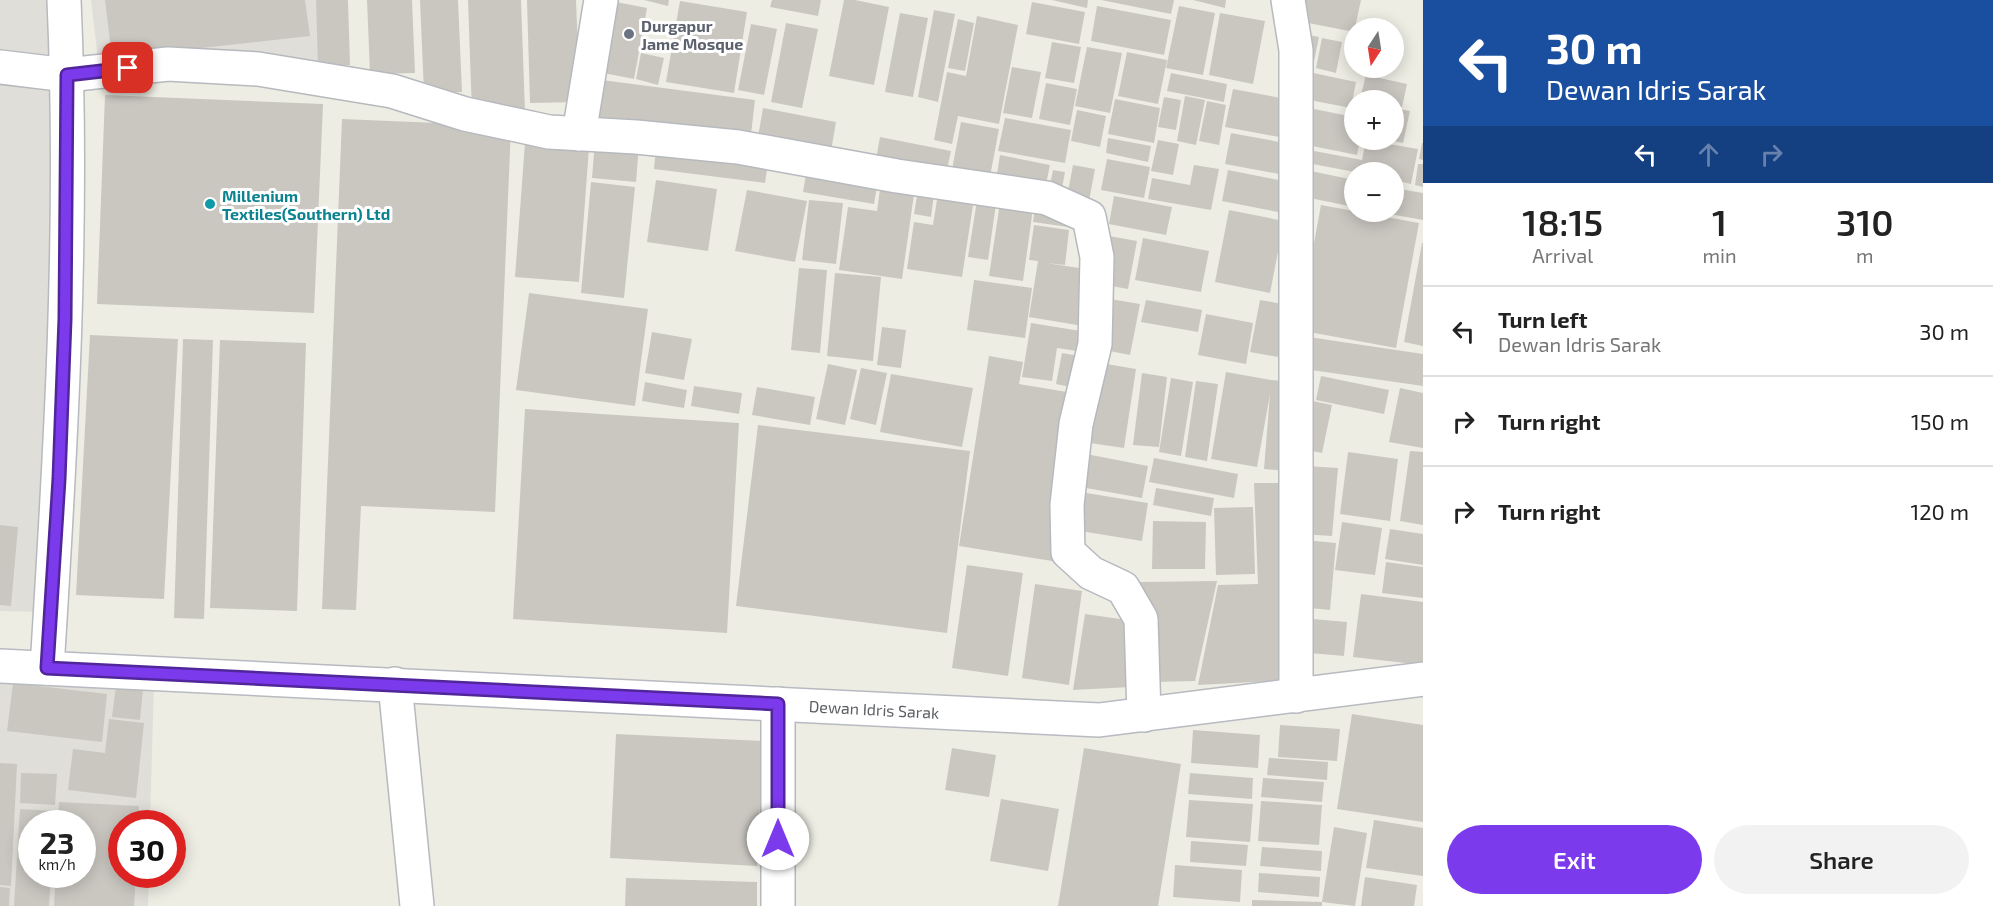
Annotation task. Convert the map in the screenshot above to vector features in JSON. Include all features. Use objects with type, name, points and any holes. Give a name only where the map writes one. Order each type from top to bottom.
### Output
[{"type":"street","points":[[47,668],[59,479],[65,319],[67,75],[64,0]]},
{"type":"street","points":[[579,134],[601,0]]},
{"type":"street","points":[[1288,0],[1296,50],[1296,696]]},
{"type":"street","points":[[0,67],[67,75],[168,64],[258,69],[392,91],[465,114],[549,132],[636,137],[738,147],[897,176],[1047,198],[1089,217],[1097,257],[1095,344],[1076,424],[1067,505],[1068,552],[1091,573],[1123,588],[1141,619],[1144,715]]},
{"type":"street","name":"Dewan Idris Sarak","points":[[0,666],[1099,720],[1423,679]]},
{"type":"street","points":[[395,684],[417,906]]},
{"type":"street","points":[[778,704],[778,906]]},
{"type":"shaded area","points":[[0,0],[69,0],[45,612],[0,611]]},
{"type":"shaded area","points":[[91,0],[317,0],[322,68],[98,59]]},
{"type":"shaded area","points":[[0,674],[154,683],[150,810],[108,810],[108,888],[149,888],[148,906],[0,906]]},
{"type":"building","points":[[105,0],[305,0],[310,36],[112,58]]},
{"type":"building","points":[[316,0],[348,0],[350,65],[318,66]]},
{"type":"building","points":[[367,0],[412,0],[415,73],[370,74]]},
{"type":"building","points":[[420,0],[458,0],[462,92],[424,93]]},
{"type":"building","points":[[468,0],[521,0],[525,112],[472,114]]},
{"type":"building","points":[[527,0],[576,0],[580,102],[530,103]]},
{"type":"building","points":[[606,0],[647,8],[634,79],[593,71]]},
{"type":"building","points":[[644,0],[669,0],[668,6]]},
{"type":"building","points":[[772,0],[821,0],[818,16],[770,7]]},
{"type":"building","points":[[844,0],[889,7],[874,85],[829,76]]},
{"type":"building","points":[[1052,0],[1088,0],[1087,8]]},
{"type":"building","points":[[1101,0],[1174,0],[1171,14]]},
{"type":"building","points":[[1193,0],[1226,0],[1225,8]]},
{"type":"building","points":[[1297,0],[1361,0],[1357,18],[1344,18],[1344,30],[1293,20]]},
{"type":"building","points":[[680,1],[747,12],[734,93],[666,82]]},
{"type":"building","points":[[1032,2],[1085,12],[1079,44],[1026,34]]},
{"type":"building","points":[[1097,6],[1171,20],[1164,55],[1091,41]]},
{"type":"building","points":[[1179,6],[1215,13],[1203,75],[1166,68]]},
{"type":"building","points":[[934,10],[955,14],[938,102],[918,97]]},
{"type":"building","points":[[900,13],[928,18],[913,97],[885,92]]},
{"type":"building","points":[[1220,13],[1265,21],[1253,84],[1209,75]]},
{"type":"building","points":[[977,16],[1018,25],[999,124],[958,116],[952,144],[934,140],[947,72],[966,76]]},
{"type":"building","points":[[958,19],[974,23],[965,71],[948,68]]},
{"type":"building","points":[[786,23],[818,29],[802,108],[771,102]]},
{"type":"building","points":[[751,24],[777,29],[764,95],[738,90]]},
{"type":"building","points":[[1304,34],[1319,37],[1312,71]]},
{"type":"building","points":[[1322,38],[1342,42],[1336,73],[1316,68]]},
{"type":"building","points":[[1052,42],[1081,47],[1074,83],[1045,78]]},
{"type":"building","points":[[1087,47],[1122,53],[1110,113],[1075,106]]},
{"type":"building","points":[[1127,52],[1167,60],[1158,104],[1118,96]]},
{"type":"building","points":[[641,53],[664,58],[658,85],[636,79]]},
{"type":"building","points":[[1012,67],[1041,72],[1032,118],[1003,113]]},
{"type":"building","points":[[1304,71],[1356,82],[1354,90],[1344,90],[1344,107],[1299,98]]},
{"type":"building","points":[[1171,73],[1227,84],[1224,102],[1167,91]]},
{"type":"building","points":[[1365,78],[1380,78],[1407,84],[1404,98],[1404,90],[1362,90]]},
{"type":"building","points":[[602,80],[755,100],[750,143],[597,124]]},
{"type":"building","points":[[1046,83],[1077,89],[1070,125],[1039,119]]},
{"type":"building","points":[[1233,89],[1286,99],[1279,137],[1225,127]]},
{"type":"building","name":"Millenium Textiles(Southern) Ltd","points":[[105,95],[323,104],[314,313],[97,304]]},
{"type":"building","points":[[1185,96],[1205,100],[1196,145],[1177,141]]},
{"type":"building","points":[[1164,97],[1181,100],[1176,130],[1158,127]]},
{"type":"building","points":[[1115,99],[1160,108],[1154,143],[1108,134]]},
{"type":"building","points":[[1207,101],[1226,105],[1219,145],[1199,141]]},
{"type":"building","points":[[763,108],[836,122],[831,151],[758,137]]},
{"type":"building","points":[[1314,109],[1344,115],[1344,150],[1358,150],[1357,155],[1307,145]]},
{"type":"building","points":[[1077,110],[1106,116],[1100,147],[1071,141]]},
{"type":"building","points":[[1404,110],[1410,111],[1404,138]]},
{"type":"building","points":[[1005,118],[1071,130],[1065,163],[998,151]]},
{"type":"building","points":[[342,119],[511,126],[495,512],[361,506],[356,610],[322,609]]},
{"type":"building","points":[[961,122],[999,129],[989,182],[951,175]]},
{"type":"building","points":[[1231,133],[1285,143],[1279,174],[1225,164]]},
{"type":"building","points":[[880,137],[951,151],[945,179],[875,165]]},
{"type":"building","points":[[1108,138],[1151,146],[1148,162],[1106,153]]},
{"type":"building","points":[[1158,140],[1179,144],[1173,175],[1151,171]]},
{"type":"building","points":[[595,141],[639,145],[636,182],[592,178]]},
{"type":"building","points":[[525,143],[589,148],[579,282],[515,277]]},
{"type":"building","points":[[1423,143],[1423,160],[1419,159]]},
{"type":"building","points":[[1404,147],[1418,149],[1411,184],[1404,182],[1404,162],[1344,162],[1344,170],[1307,163],[1309,150],[1362,160],[1364,150],[1404,150]]},
{"type":"building","points":[[656,148],[768,162],[765,183],[654,169]]},
{"type":"building","points":[[1000,155],[1050,165],[1045,189],[996,180]]},
{"type":"building","points":[[1107,159],[1150,167],[1144,198],[1101,190]]},
{"type":"building","points":[[808,163],[879,175],[874,204],[803,192]]},
{"type":"building","points":[[1418,164],[1423,164],[1423,187],[1415,185]]},
{"type":"building","points":[[1073,165],[1095,169],[1089,201],[1067,197]]},
{"type":"building","points":[[1194,165],[1219,169],[1211,210],[1148,199],[1152,178],[1190,185]]},
{"type":"building","points":[[1053,170],[1065,172],[1061,193],[1049,190]]},
{"type":"building","points":[[1228,170],[1289,182],[1283,213],[1222,201]]},
{"type":"building","points":[[1306,170],[1344,178],[1344,205],[1300,196]]},
{"type":"building","points":[[656,180],[717,189],[708,251],[647,242]]},
{"type":"building","points":[[591,182],[635,187],[624,298],[581,293]]},
{"type":"building","points":[[881,182],[915,187],[902,279],[839,270],[848,207],[877,211]]},
{"type":"building","points":[[919,184],[935,186],[931,217],[914,214]]},
{"type":"building","points":[[939,187],[975,192],[962,277],[907,269],[914,222],[933,225]]},
{"type":"building","points":[[747,190],[807,201],[795,262],[735,251]]},
{"type":"building","points":[[1404,190],[1423,193],[1423,220],[1404,217]]},
{"type":"building","points":[[978,194],[997,197],[988,260],[968,257]]},
{"type":"building","points":[[1001,196],[1034,201],[1023,281],[989,276]]},
{"type":"building","points":[[1114,196],[1172,207],[1166,235],[1109,224]]},
{"type":"building","points":[[809,200],[843,203],[836,264],[802,260]]},
{"type":"building","points":[[1321,205],[1344,209],[1344,222],[1404,220],[1419,223],[1396,348],[1298,330]]},
{"type":"building","points":[[1035,207],[1075,228],[1033,222]]},
{"type":"building","points":[[1229,210],[1284,221],[1270,293],[1215,282]]},
{"type":"building","points":[[1034,225],[1069,230],[1065,265],[1046,263],[1092,270],[1083,326],[1029,317],[1038,261],[1029,260]]},
{"type":"building","points":[[1109,236],[1137,241],[1128,289],[1100,284]]},
{"type":"building","points":[[1143,238],[1209,251],[1201,292],[1135,280]]},
{"type":"building","points":[[1423,243],[1423,346],[1404,342]]},
{"type":"building","points":[[799,268],[827,270],[820,353],[791,350]]},
{"type":"building","points":[[835,273],[881,277],[873,361],[827,356]]},
{"type":"building","points":[[974,280],[1032,288],[1025,338],[967,330]]},
{"type":"building","points":[[529,293],[648,309],[635,406],[516,390]]},
{"type":"building","points":[[1104,298],[1140,304],[1130,355],[1094,348]]},
{"type":"building","points":[[1146,300],[1202,310],[1198,332],[1141,322]]},
{"type":"building","points":[[1260,300],[1294,306],[1284,358],[1250,352]]},
{"type":"building","points":[[1206,314],[1253,323],[1246,364],[1198,355]]},
{"type":"building","points":[[1031,323],[1093,333],[1090,353],[1057,348],[1052,381],[1022,377]]},
{"type":"building","points":[[882,327],[906,330],[901,368],[877,365]]},
{"type":"building","points":[[652,332],[692,339],[684,380],[645,373]]},
{"type":"building","points":[[90,335],[178,339],[164,599],[76,595]]},
{"type":"building","points":[[1302,336],[1423,354],[1423,386],[1297,368]]},
{"type":"building","points":[[183,339],[213,340],[204,619],[174,618]]},
{"type":"building","points":[[220,340],[306,343],[297,611],[210,608]]},
{"type":"building","points":[[1062,353],[1086,357],[1081,389],[1056,384]]},
{"type":"building","points":[[989,356],[1023,362],[1019,384],[1079,394],[1052,561],[959,546]]},
{"type":"building","points":[[1095,362],[1136,369],[1124,448],[1083,442]]},
{"type":"building","points":[[828,364],[857,370],[845,425],[816,419]]},
{"type":"building","points":[[861,368],[887,373],[876,425],[850,419]]},
{"type":"building","points":[[1226,372],[1295,382],[1288,471],[1264,469],[1270,394],[1257,467],[1211,459]]},
{"type":"building","points":[[1142,373],[1167,377],[1159,447],[1133,445]]},
{"type":"building","points":[[891,374],[973,388],[962,447],[880,432]]},
{"type":"building","points":[[1321,376],[1389,390],[1384,414],[1316,400]]},
{"type":"building","points":[[1171,378],[1193,382],[1181,456],[1159,452]]},
{"type":"building","points":[[1196,381],[1218,384],[1207,461],[1185,457]]},
{"type":"building","points":[[645,382],[687,390],[684,408],[642,401]]},
{"type":"building","points":[[694,386],[742,393],[739,414],[691,406]]},
{"type":"building","points":[[757,387],[815,397],[810,425],[752,415]]},
{"type":"building","points":[[1400,388],[1423,393],[1423,448],[1389,442]]},
{"type":"building","points":[[1303,399],[1332,405],[1322,453],[1293,447]]},
{"type":"building","points":[[525,409],[739,423],[727,633],[513,619]]},
{"type":"building","points":[[758,425],[970,451],[947,633],[736,606]]},
{"type":"building","points":[[1410,451],[1423,452],[1423,525],[1400,521]]},
{"type":"building","points":[[1348,452],[1398,459],[1390,521],[1340,514]]},
{"type":"building","points":[[1081,453],[1148,466],[1142,498],[1075,486]]},
{"type":"building","points":[[1154,458],[1238,474],[1234,498],[1149,482]]},
{"type":"building","points":[[1306,466],[1338,468],[1332,536],[1301,534]]},
{"type":"building","points":[[1254,483],[1290,483],[1291,680],[1198,685],[1218,585],[1258,584]]},
{"type":"building","points":[[1156,488],[1214,498],[1211,516],[1153,505]]},
{"type":"building","points":[[1080,492],[1148,503],[1142,541],[1074,530]]},
{"type":"building","points":[[1253,507],[1255,574],[1216,575],[1214,508]]},
{"type":"building","points":[[1153,521],[1206,522],[1205,569],[1152,569]]},
{"type":"building","points":[[1342,522],[1382,528],[1375,575],[1335,570]]},
{"type":"building","points":[[0,525],[18,527],[11,606],[0,605]]},
{"type":"building","points":[[1390,529],[1423,534],[1423,565],[1385,559]]},
{"type":"building","points":[[1304,540],[1336,543],[1330,610],[1299,607]]},
{"type":"building","points":[[1386,562],[1423,567],[1423,598],[1382,593]]},
{"type":"building","points":[[967,565],[1023,573],[1008,676],[952,668]]},
{"type":"building","points":[[1217,581],[1195,681],[1151,682],[1139,582]]},
{"type":"building","points":[[1035,584],[1082,591],[1069,685],[1022,678]]},
{"type":"building","points":[[1361,594],[1423,602],[1423,665],[1353,657]]},
{"type":"building","points":[[1085,614],[1141,622],[1131,687],[1073,690]]},
{"type":"building","points":[[1301,618],[1347,622],[1344,656],[1298,652]]},
{"type":"building","points":[[13,683],[107,694],[102,742],[7,731]]},
{"type":"building","points":[[116,686],[143,690],[140,720],[112,717]]},
{"type":"building","points":[[1352,714],[1423,725],[1423,822],[1337,809]]},
{"type":"building","points":[[109,719],[144,723],[136,798],[68,790],[73,749],[105,753]]},
{"type":"building","points":[[1280,725],[1340,729],[1337,761],[1278,757]]},
{"type":"building","points":[[1193,730],[1260,735],[1258,768],[1191,763]]},
{"type":"building","points":[[616,734],[763,741],[757,866],[610,858]]},
{"type":"building","points":[[952,748],[996,755],[989,797],[945,790]]},
{"type":"building","points":[[1084,748],[1181,764],[1158,906],[1058,906]]},
{"type":"building","points":[[1269,758],[1328,762],[1327,780],[1267,775]]},
{"type":"building","points":[[0,763],[17,764],[11,886],[0,885]]},
{"type":"building","points":[[21,773],[57,774],[55,805],[20,803]]},
{"type":"building","points":[[1190,773],[1253,778],[1252,799],[1188,794]]},
{"type":"building","points":[[1263,778],[1324,782],[1322,802],[1261,797]]},
{"type":"building","points":[[1001,799],[1059,809],[1048,871],[990,861]]},
{"type":"building","points":[[1189,800],[1253,804],[1250,842],[1186,837]]},
{"type":"building","points":[[1261,801],[1322,805],[1319,845],[1258,841]]},
{"type":"building","points":[[59,802],[139,806],[139,810],[108,810],[108,888],[135,888],[134,906],[54,906],[55,888],[96,888],[96,810],[59,810]]},
{"type":"building","points":[[1374,820],[1423,828],[1423,876],[1366,868]]},
{"type":"building","points":[[1334,827],[1367,833],[1355,906],[1322,902]]},
{"type":"building","points":[[18,841],[18,888],[50,888],[49,906],[14,906]]},
{"type":"building","points":[[1191,841],[1248,845],[1246,866],[1190,862]]},
{"type":"building","points":[[1262,847],[1322,851],[1321,871],[1260,866]]},
{"type":"building","points":[[1175,865],[1242,870],[1240,902],[1173,897]]},
{"type":"building","points":[[1259,873],[1320,877],[1319,897],[1258,892]]},
{"type":"building","points":[[1365,877],[1417,885],[1414,906],[1361,906]]},
{"type":"building","points":[[626,878],[757,882],[757,906],[625,906]]},
{"type":"building","points":[[0,887],[10,888],[9,906],[0,906]]},
{"type":"building","points":[[1252,900],[1322,902],[1322,906],[1252,906]]},
{"type":"place","name":"Durgapur Jame Mosque","points":[[629,34]]},
{"type":"place","name":"Millenium Textiles(Southern) Ltd","points":[[210,204]]},
{"type":"route","points":[[128,68],[67,75],[65,319],[59,479],[47,668],[778,704],[778,839]]}]
